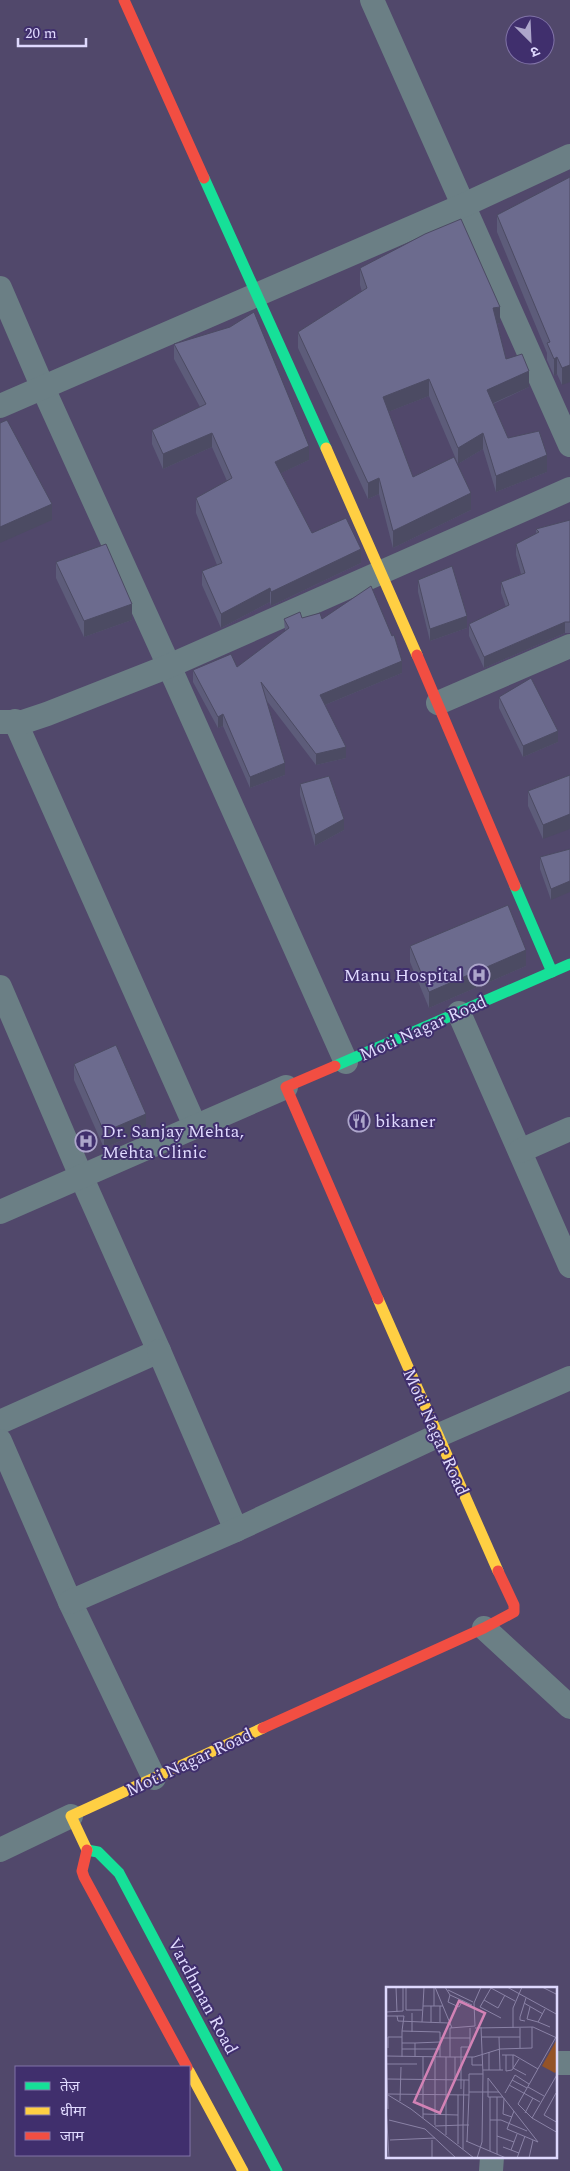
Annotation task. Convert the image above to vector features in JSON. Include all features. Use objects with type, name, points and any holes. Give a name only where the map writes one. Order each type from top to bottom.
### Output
[{"type":"street","points":[[124,0],[382,573],[552,972]]},
{"type":"street","points":[[372,0],[570,445]]},
{"type":"street","points":[[0,406],[464,205],[570,156]]},
{"type":"street","points":[[0,288],[43,388],[170,666],[346,1062]]},
{"type":"street","points":[[196,1126],[8,722],[23,722],[47,714],[170,666],[570,489]]},
{"type":"street","points":[[438,703],[570,646]]},
{"type":"street","name":"Moti Nagar Road","points":[[0,1850],[484,1628],[514,1612],[514,1605],[437,1436],[286,1087],[570,964]]},
{"type":"street","points":[[0,987],[236,1530]]},
{"type":"street","points":[[459,1013],[570,1266]]},
{"type":"street","points":[[0,1212],[286,1087]]},
{"type":"street","points":[[520,1151],[570,1129]]},
{"type":"street","points":[[0,1422],[159,1351]]},
{"type":"street","points":[[70,1602],[236,1530],[437,1436],[570,1378]]},
{"type":"street","points":[[0,1442],[70,1602],[154,1778]]},
{"type":"street","points":[[484,1628],[569,1705]]},
{"type":"street","points":[[71,1816],[87,1850],[82,1871],[84,1877],[186,2066]]},
{"type":"street","name":"Vardhman Road","points":[[87,1850],[98,1852],[119,1873],[277,2171]]},
{"type":"street","points":[[190,2073],[243,2171]]},
{"type":"street","points":[[491,2171],[492,2158]]},
{"type":"building","points":[[570,177],[570,365],[562,368],[557,357],[554,359],[547,343],[550,342],[497,215]]},
{"type":"building","points":[[461,219],[500,307],[493,308],[506,359],[522,354],[529,371],[487,390],[508,438],[539,431],[547,455],[496,476],[483,433],[458,448],[429,379],[383,397],[413,477],[454,457],[471,493],[393,531],[379,478],[368,483],[298,332],[367,288],[360,268],[425,234]]},
{"type":"building","points":[[254,312],[309,446],[275,462],[312,533],[346,518],[361,549],[271,592],[270,588],[221,614],[202,571],[222,563],[196,498],[232,478],[212,433],[163,454],[152,430],[206,404],[174,344],[230,327]]},
{"type":"building","points":[[7,420],[52,504],[0,527],[0,423]]},
{"type":"building","points":[[570,520],[570,622],[565,622],[484,657],[469,624],[509,605],[501,582],[525,573],[516,544],[539,532],[536,529]]},
{"type":"building","points":[[106,544],[132,604],[84,621],[56,562]]},
{"type":"building","points":[[452,566],[467,616],[430,629],[418,580]]},
{"type":"building","points":[[371,586],[392,636],[394,635],[402,661],[320,695],[346,747],[316,754],[261,682],[285,763],[250,777],[223,714],[218,717],[193,670],[231,654],[237,667],[289,628],[284,619],[300,612],[302,618],[320,613],[322,619]]},
{"type":"building","points":[[531,678],[558,731],[523,746],[499,697]]},
{"type":"building","points":[[570,775],[570,814],[543,825],[528,791]]},
{"type":"building","points":[[329,776],[344,819],[315,835],[300,784]]},
{"type":"building","points":[[570,849],[570,881],[551,889],[540,857]]},
{"type":"building","points":[[508,905],[526,950],[429,992],[410,946]]},
{"type":"building","points":[[116,1045],[146,1114],[104,1132],[74,1064]]},
{"type":"traffic: fast","points":[[204,178],[326,448]]},
{"type":"traffic: fast","points":[[515,886],[552,972]]},
{"type":"traffic: fast","points":[[335,1066],[570,964]]},
{"type":"traffic: fast","points":[[87,1850],[98,1852],[119,1873],[277,2171]]},
{"type":"traffic: slow","points":[[326,448],[417,655]]},
{"type":"traffic: slow","points":[[378,1299],[498,1571]]},
{"type":"traffic: slow","points":[[87,1850],[71,1816],[263,1728]]},
{"type":"traffic: slow","points":[[190,2073],[243,2171]]},
{"type":"traffic: jam","points":[[124,0],[204,178]]},
{"type":"traffic: jam","points":[[417,655],[515,886]]},
{"type":"traffic: jam","points":[[335,1066],[286,1087],[378,1299]]},
{"type":"traffic: jam","points":[[263,1728],[484,1628],[514,1612],[514,1605],[498,1571]]},
{"type":"traffic: jam","points":[[87,1850],[82,1871],[84,1877],[186,2066]]},
{"type":"place","name":"Manu Hospital","points":[[479,975]]},
{"type":"place","name":"bikaner","points":[[359,1121]]},
{"type":"place","name":"Dr. Sanjay Mehta, Mehta Clinic","points":[[86,1141]]}]
